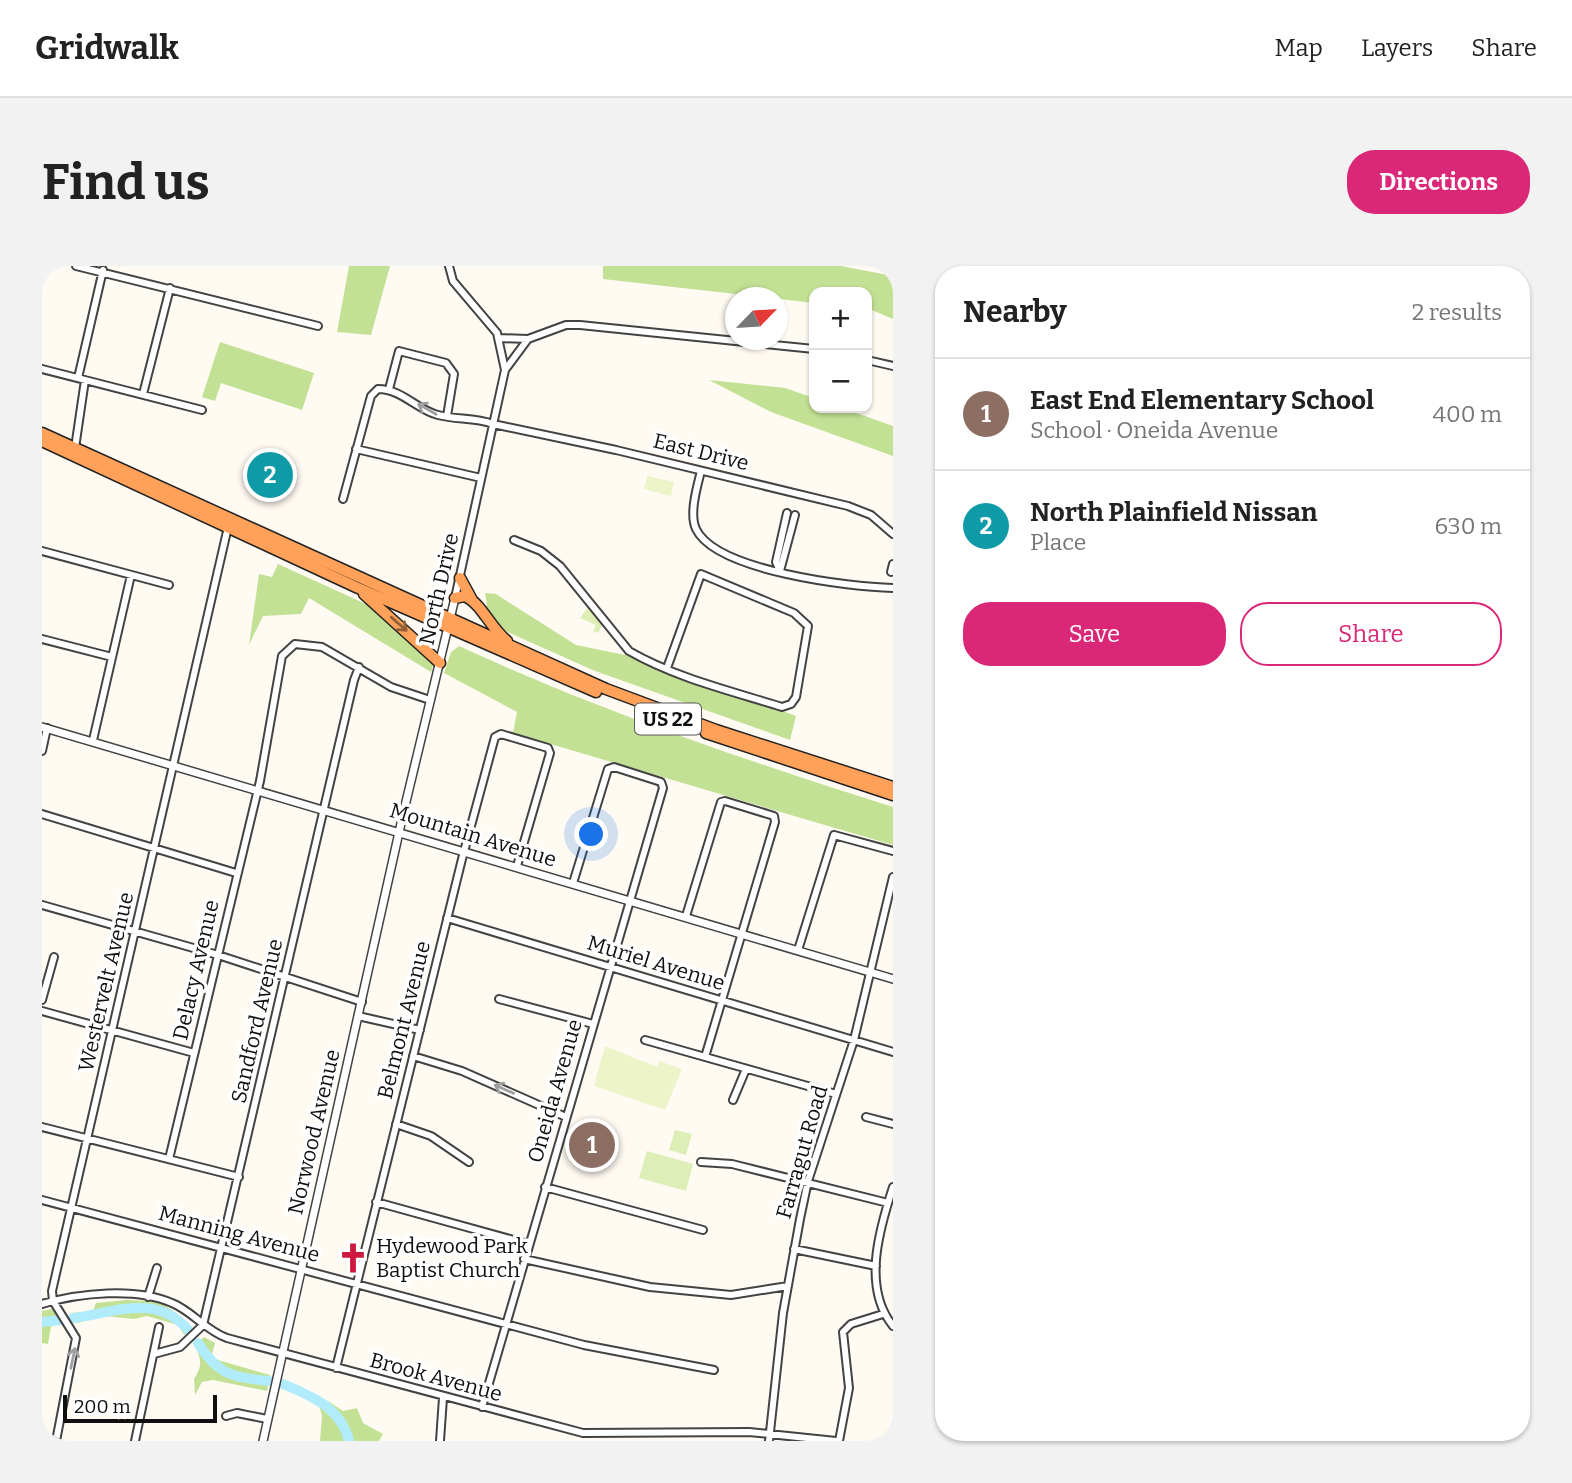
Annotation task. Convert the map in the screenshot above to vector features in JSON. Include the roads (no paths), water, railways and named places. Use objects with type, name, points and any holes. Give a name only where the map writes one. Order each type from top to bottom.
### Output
[{"type":"highway","name":"US 22","points":[[42,433],[586,688],[720,738],[893,795]]},
{"type":"highway","name":"US 22","points":[[42,441],[356,587],[521,652],[606,689],[716,730],[893,786]]},
{"type":"highway","points":[[460,578],[494,631],[521,652]]},
{"type":"highway","points":[[356,587],[440,663]]},
{"type":"highway","points":[[455,598],[465,596],[473,600]]},
{"type":"street","points":[[76,266],[103,270],[318,326]]},
{"type":"street","points":[[449,266],[453,281],[485,317],[499,338],[528,339],[566,325],[580,324],[809,348]]},
{"type":"street","points":[[75,448],[81,379],[103,270]]},
{"type":"street","points":[[143,394],[170,288]]},
{"type":"street","name":"North Drive","points":[[400,831],[460,578],[505,370],[499,338]]},
{"type":"street","points":[[505,370],[528,339]]},
{"type":"street","points":[[343,499],[371,396],[378,389],[389,389],[399,351],[446,363],[454,371],[447,416]]},
{"type":"street","points":[[872,361],[893,366]]},
{"type":"street","points":[[42,369],[202,410]]},
{"type":"street","name":"East Drive","points":[[389,389],[430,412],[477,418],[864,511],[893,534]]},
{"type":"street","points":[[356,449],[481,478]]},
{"type":"street","points":[[703,471],[693,516],[702,539],[736,561],[847,586],[893,588]]},
{"type":"street","points":[[780,571],[776,562],[791,514]]},
{"type":"street","name":"Westervelt Avenue","points":[[53,1301],[52,1291],[70,1208],[137,932],[229,526]]},
{"type":"street","points":[[514,540],[551,558],[622,645],[655,664],[782,707],[792,704],[796,697],[807,647],[807,622],[701,574],[667,668]]},
{"type":"street","points":[[42,551],[169,585]]},
{"type":"street","points":[[891,572],[893,564]]},
{"type":"street","points":[[93,740],[131,575]]},
{"type":"street","points":[[42,639],[112,657]]},
{"type":"street","name":"Delacy Avenue","points":[[169,1159],[270,733],[280,664],[288,648],[295,644],[314,645],[334,652],[359,667]]},
{"type":"street","points":[[359,667],[400,691],[430,700]]},
{"type":"street","name":"Sandford Avenue","points":[[201,1328],[223,1248],[359,667]]},
{"type":"street","points":[[42,751],[45,728]]},
{"type":"street","name":"Mountain Avenue","points":[[45,728],[93,740],[893,979]]},
{"type":"street","name":"Belmont Avenue","points":[[336,1368],[447,918],[495,737],[505,734],[550,750],[517,866]]},
{"type":"street","name":"Oneida Avenue","points":[[482,1407],[663,785],[625,771],[608,769],[573,883]]},
{"type":"street","points":[[686,916],[721,802],[775,818],[705,1057]]},
{"type":"street","points":[[42,814],[236,873]]},
{"type":"street","name":"Norwood Avenue","points":[[263,1441],[400,831]]},
{"type":"street","points":[[798,950],[834,835],[893,851]]},
{"type":"street","name":"Farragut Road","points":[[770,1437],[788,1286],[808,1181],[854,1040],[893,877]]},
{"type":"street","points":[[42,905],[218,955],[362,1002]]},
{"type":"street","name":"Muriel Avenue","points":[[447,918],[893,1052]]},
{"type":"street","points":[[42,1000],[54,957]]},
{"type":"street","points":[[499,999],[593,1024]]},
{"type":"street","points":[[42,1011],[194,1053]]},
{"type":"street","points":[[358,1016],[420,1030]]},
{"type":"street","points":[[645,1040],[836,1094]]},
{"type":"street","points":[[414,1056],[462,1071],[566,1117]]},
{"type":"street","points":[[733,1100],[746,1069]]},
{"type":"street","points":[[866,1117],[893,1124]]},
{"type":"street","points":[[396,1124],[431,1136],[469,1162]]},
{"type":"street","points":[[42,1127],[239,1177]]},
{"type":"street","points":[[701,1162],[732,1164],[888,1203]]},
{"type":"street","points":[[545,1187],[703,1230]]},
{"type":"street","points":[[893,1187],[876,1266],[875,1292],[883,1314],[893,1326]]},
{"type":"street","name":"Manning Avenue","points":[[42,1200],[584,1345],[714,1370]]},
{"type":"street","points":[[376,1202],[528,1244]]},
{"type":"street","points":[[794,1249],[876,1266]]},
{"type":"street","points":[[524,1259],[650,1287],[732,1295],[788,1286]]},
{"type":"street","points":[[148,1297],[157,1268]]},
{"type":"street","name":"Brook Avenue","points":[[42,1304],[81,1297],[148,1297],[173,1303],[201,1328],[227,1338],[443,1398],[583,1433],[668,1433],[838,1441]]},
{"type":"street","points":[[53,1301],[69,1325],[76,1343],[56,1441]]},
{"type":"street","points":[[838,1441],[849,1388],[843,1332],[851,1324],[883,1314]]},
{"type":"street","points":[[135,1441],[159,1327]]},
{"type":"street","points":[[154,1354],[170,1352],[187,1343],[201,1328]]},
{"type":"street","points":[[440,1441],[443,1398]]},
{"type":"street","points":[[226,1416],[237,1413],[268,1419]]},
{"type":"street","points":[[668,1433],[669,1441]]},
{"type":"waterway","points":[[73,1318],[149,1308],[177,1319],[189,1331]]},
{"type":"waterway","points":[[42,1322],[61,1320]]},
{"type":"waterway","points":[[198,1343],[219,1368],[236,1376],[269,1381]]},
{"type":"waterway","points":[[283,1384],[324,1405],[339,1420],[349,1441]]},
{"type":"place","name":"North Plainfield Nissan","points":[[270,475]]},
{"type":"place","name":"East End Elementary School","points":[[592,1145]]},
{"type":"place","name":"Hydewood Park Baptist Church","points":[[353,1258]]}]
